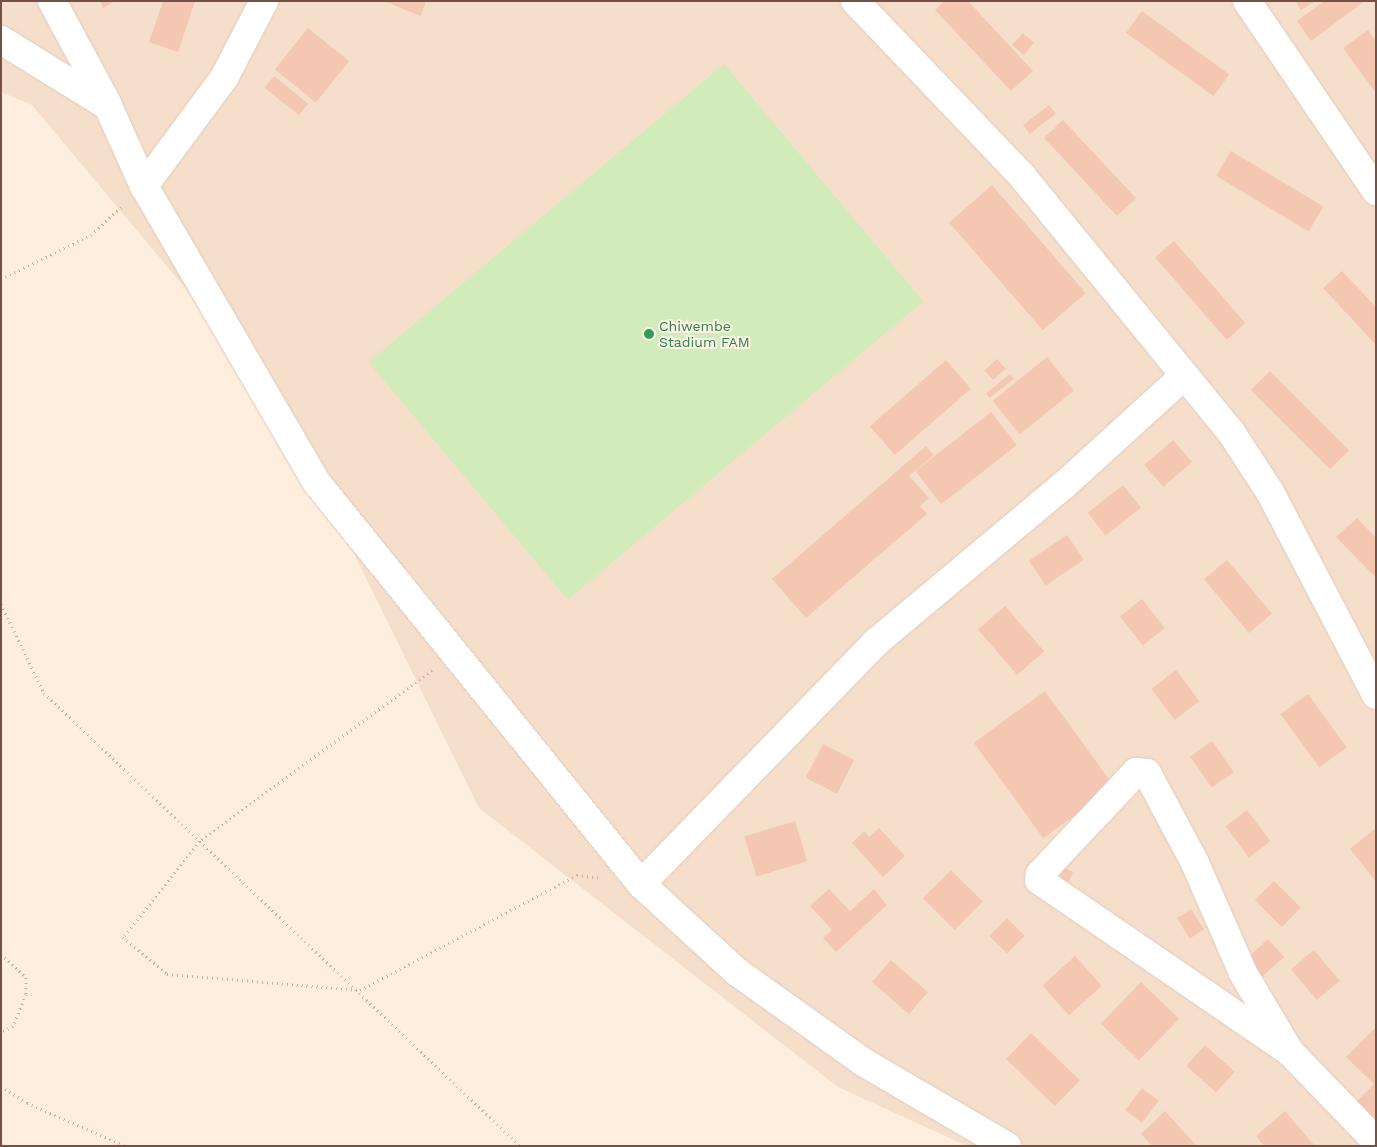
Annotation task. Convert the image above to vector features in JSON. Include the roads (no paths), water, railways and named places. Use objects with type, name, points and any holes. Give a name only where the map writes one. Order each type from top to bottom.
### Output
[{"type":"street","points":[[52,1],[108,106],[144,186],[317,482],[640,884],[714,954],[863,1062],[1008,1146]]},
{"type":"street","points":[[144,186],[224,78],[264,1]]},
{"type":"street","points":[[855,1],[1022,176],[1254,463],[1376,694]]},
{"type":"street","points":[[1246,1],[1376,191]]},
{"type":"street","points":[[1,40],[108,106]]},
{"type":"street","points":[[640,884],[875,643],[1062,486],[1184,376]]},
{"type":"street","points":[[1290,1052],[1243,973],[1195,864],[1148,773],[1136,772],[1040,874],[1039,880],[1290,1052],[1376,1142]]},
{"type":"place","name":"Chiwembe Stadium FAM","points":[[649,334]]}]
